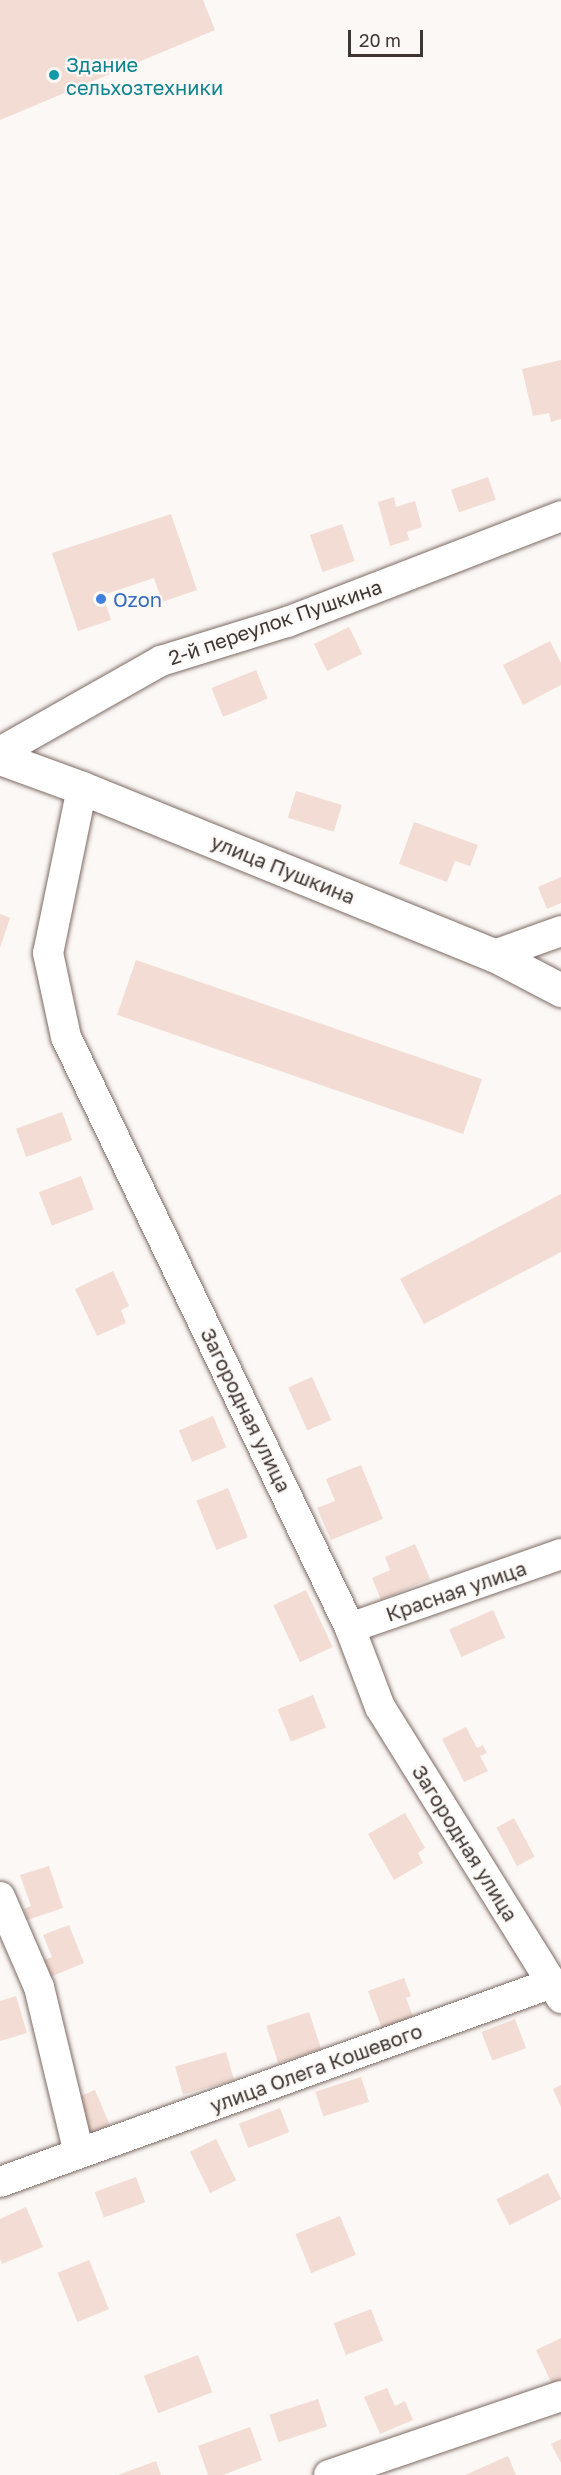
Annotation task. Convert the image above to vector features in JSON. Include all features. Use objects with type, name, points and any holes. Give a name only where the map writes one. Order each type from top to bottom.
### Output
[{"type":"main road","name":"улица Пушкина","points":[[0,758],[82,788],[494,955],[561,990]]},
{"type":"street","name":"2-й переулок Пушкина","points":[[0,752],[161,660],[287,622],[561,516]]},
{"type":"street","name":"Загородная улица","points":[[82,788],[48,953],[66,1037],[350,1628],[380,1707],[557,1991]]},
{"type":"street","points":[[494,955],[561,931]]},
{"type":"street","name":"Красная улица","points":[[350,1628],[561,1554]]},
{"type":"street","points":[[0,1897],[39,1987],[79,2153]]},
{"type":"street","name":"улица Олега Кошевого","points":[[0,2182],[79,2153],[557,1991]]},
{"type":"street","points":[[329,2475],[561,2396]]},
{"type":"building","name":"Здание сельхозтехники","points":[[0,0],[203,0],[215,30],[0,120]]},
{"type":"building","points":[[561,360],[561,419],[551,422],[549,413],[533,416],[522,369]]},
{"type":"building","points":[[488,477],[496,500],[459,512],[451,490]]},
{"type":"building","points":[[394,497],[396,507],[415,501],[422,527],[407,532],[409,540],[390,546],[378,502]]},
{"type":"building","points":[[171,514],[197,590],[162,602],[154,578],[103,595],[111,620],[78,631],[52,553]]},
{"type":"building","points":[[342,524],[355,561],[323,572],[310,535]]},
{"type":"building","points":[[349,627],[362,654],[327,671],[314,644]]},
{"type":"building","points":[[550,641],[561,663],[561,685],[523,705],[503,665]]},
{"type":"building","points":[[256,670],[268,699],[223,717],[211,688]]},
{"type":"building","points":[[296,791],[342,805],[334,832],[288,818]]},
{"type":"building","points":[[414,822],[478,845],[470,866],[455,861],[447,882],[399,864]]},
{"type":"building","points":[[561,877],[561,903],[547,909],[538,887]]},
{"type":"building","points":[[0,914],[10,918],[0,948]]},
{"type":"building","points":[[136,960],[482,1079],[463,1134],[117,1015]]},
{"type":"building","points":[[62,1112],[72,1140],[26,1157],[16,1129]]},
{"type":"building","points":[[81,1176],[94,1210],[52,1226],[39,1192]]},
{"type":"building","points":[[561,1194],[561,1252],[424,1324],[400,1279]]},
{"type":"building","points":[[113,1271],[129,1306],[121,1310],[126,1323],[97,1336],[75,1289]]},
{"type":"building","points":[[312,1377],[331,1420],[307,1431],[288,1388]]},
{"type":"building","points":[[213,1416],[226,1447],[192,1462],[179,1430]]},
{"type":"building","points":[[361,1465],[383,1519],[331,1540],[317,1508],[335,1501],[326,1479]]},
{"type":"building","points":[[228,1488],[248,1537],[216,1550],[196,1501]]},
{"type":"building","points":[[415,1544],[430,1579],[381,1600],[372,1578],[390,1570],[385,1557]]},
{"type":"building","points":[[306,1590],[333,1647],[300,1662],[273,1605]]},
{"type":"building","points":[[493,1610],[505,1637],[461,1657],[449,1630]]},
{"type":"building","points":[[313,1695],[326,1727],[291,1742],[278,1709]]},
{"type":"building","points":[[466,1727],[477,1748],[483,1745],[487,1753],[480,1756],[488,1771],[464,1782],[442,1739]]},
{"type":"building","points":[[405,1813],[425,1848],[418,1853],[423,1863],[394,1880],[368,1834]]},
{"type":"building","points":[[514,1818],[535,1857],[517,1866],[496,1827]]},
{"type":"building","points":[[49,1866],[63,1908],[27,1920],[24,1909],[31,1906],[20,1875]]},
{"type":"building","points":[[69,1925],[84,1963],[50,1977],[44,1960],[52,1957],[43,1935]]},
{"type":"building","points":[[404,1978],[411,1996],[406,1998],[414,2019],[383,2031],[368,1991]]},
{"type":"building","points":[[16,1996],[27,2033],[0,2041],[0,2001]]},
{"type":"building","points":[[309,2012],[321,2049],[278,2063],[266,2026]]},
{"type":"building","points":[[515,2019],[526,2048],[493,2061],[481,2032]]},
{"type":"building","points":[[226,2052],[234,2080],[183,2094],[175,2067]]},
{"type":"building","points":[[361,2077],[369,2102],[323,2117],[315,2092]]},
{"type":"building","points":[[561,2085],[561,2107],[553,2089]]},
{"type":"building","points":[[95,2090],[110,2125],[90,2134],[75,2099]]},
{"type":"building","points":[[280,2108],[289,2132],[248,2148],[239,2124]]},
{"type":"building","points":[[216,2139],[236,2180],[210,2193],[190,2152]]},
{"type":"building","points":[[548,2173],[561,2199],[509,2225],[496,2199]]},
{"type":"building","points":[[136,2177],[145,2202],[104,2217],[95,2192]]},
{"type":"building","points":[[26,2207],[43,2247],[2,2264],[0,2219]]},
{"type":"building","points":[[340,2216],[356,2255],[311,2273],[295,2234]]},
{"type":"building","points":[[89,2260],[109,2309],[77,2322],[57,2273]]},
{"type":"building","points":[[371,2309],[383,2341],[346,2355],[334,2323]]},
{"type":"building","points":[[561,2338],[561,2382],[553,2386],[536,2350]]},
{"type":"building","points":[[198,2355],[212,2392],[158,2413],[144,2376]]},
{"type":"building","points":[[387,2388],[395,2406],[405,2401],[413,2420],[380,2434],[364,2397]]},
{"type":"building","points":[[318,2399],[327,2427],[278,2442],[269,2415]]},
{"type":"building","points":[[250,2427],[262,2460],[223,2475],[208,2475],[198,2446]]},
{"type":"building","points":[[561,2439],[561,2463],[551,2444]]},
{"type":"building","points":[[508,2456],[516,2475],[465,2475]]},
{"type":"building","points":[[156,2461],[161,2475],[118,2475]]},
{"type":"place","name":"Здание сельхозтехники","points":[[54,75]]},
{"type":"place","name":"Ozon","points":[[101,599]]}]
